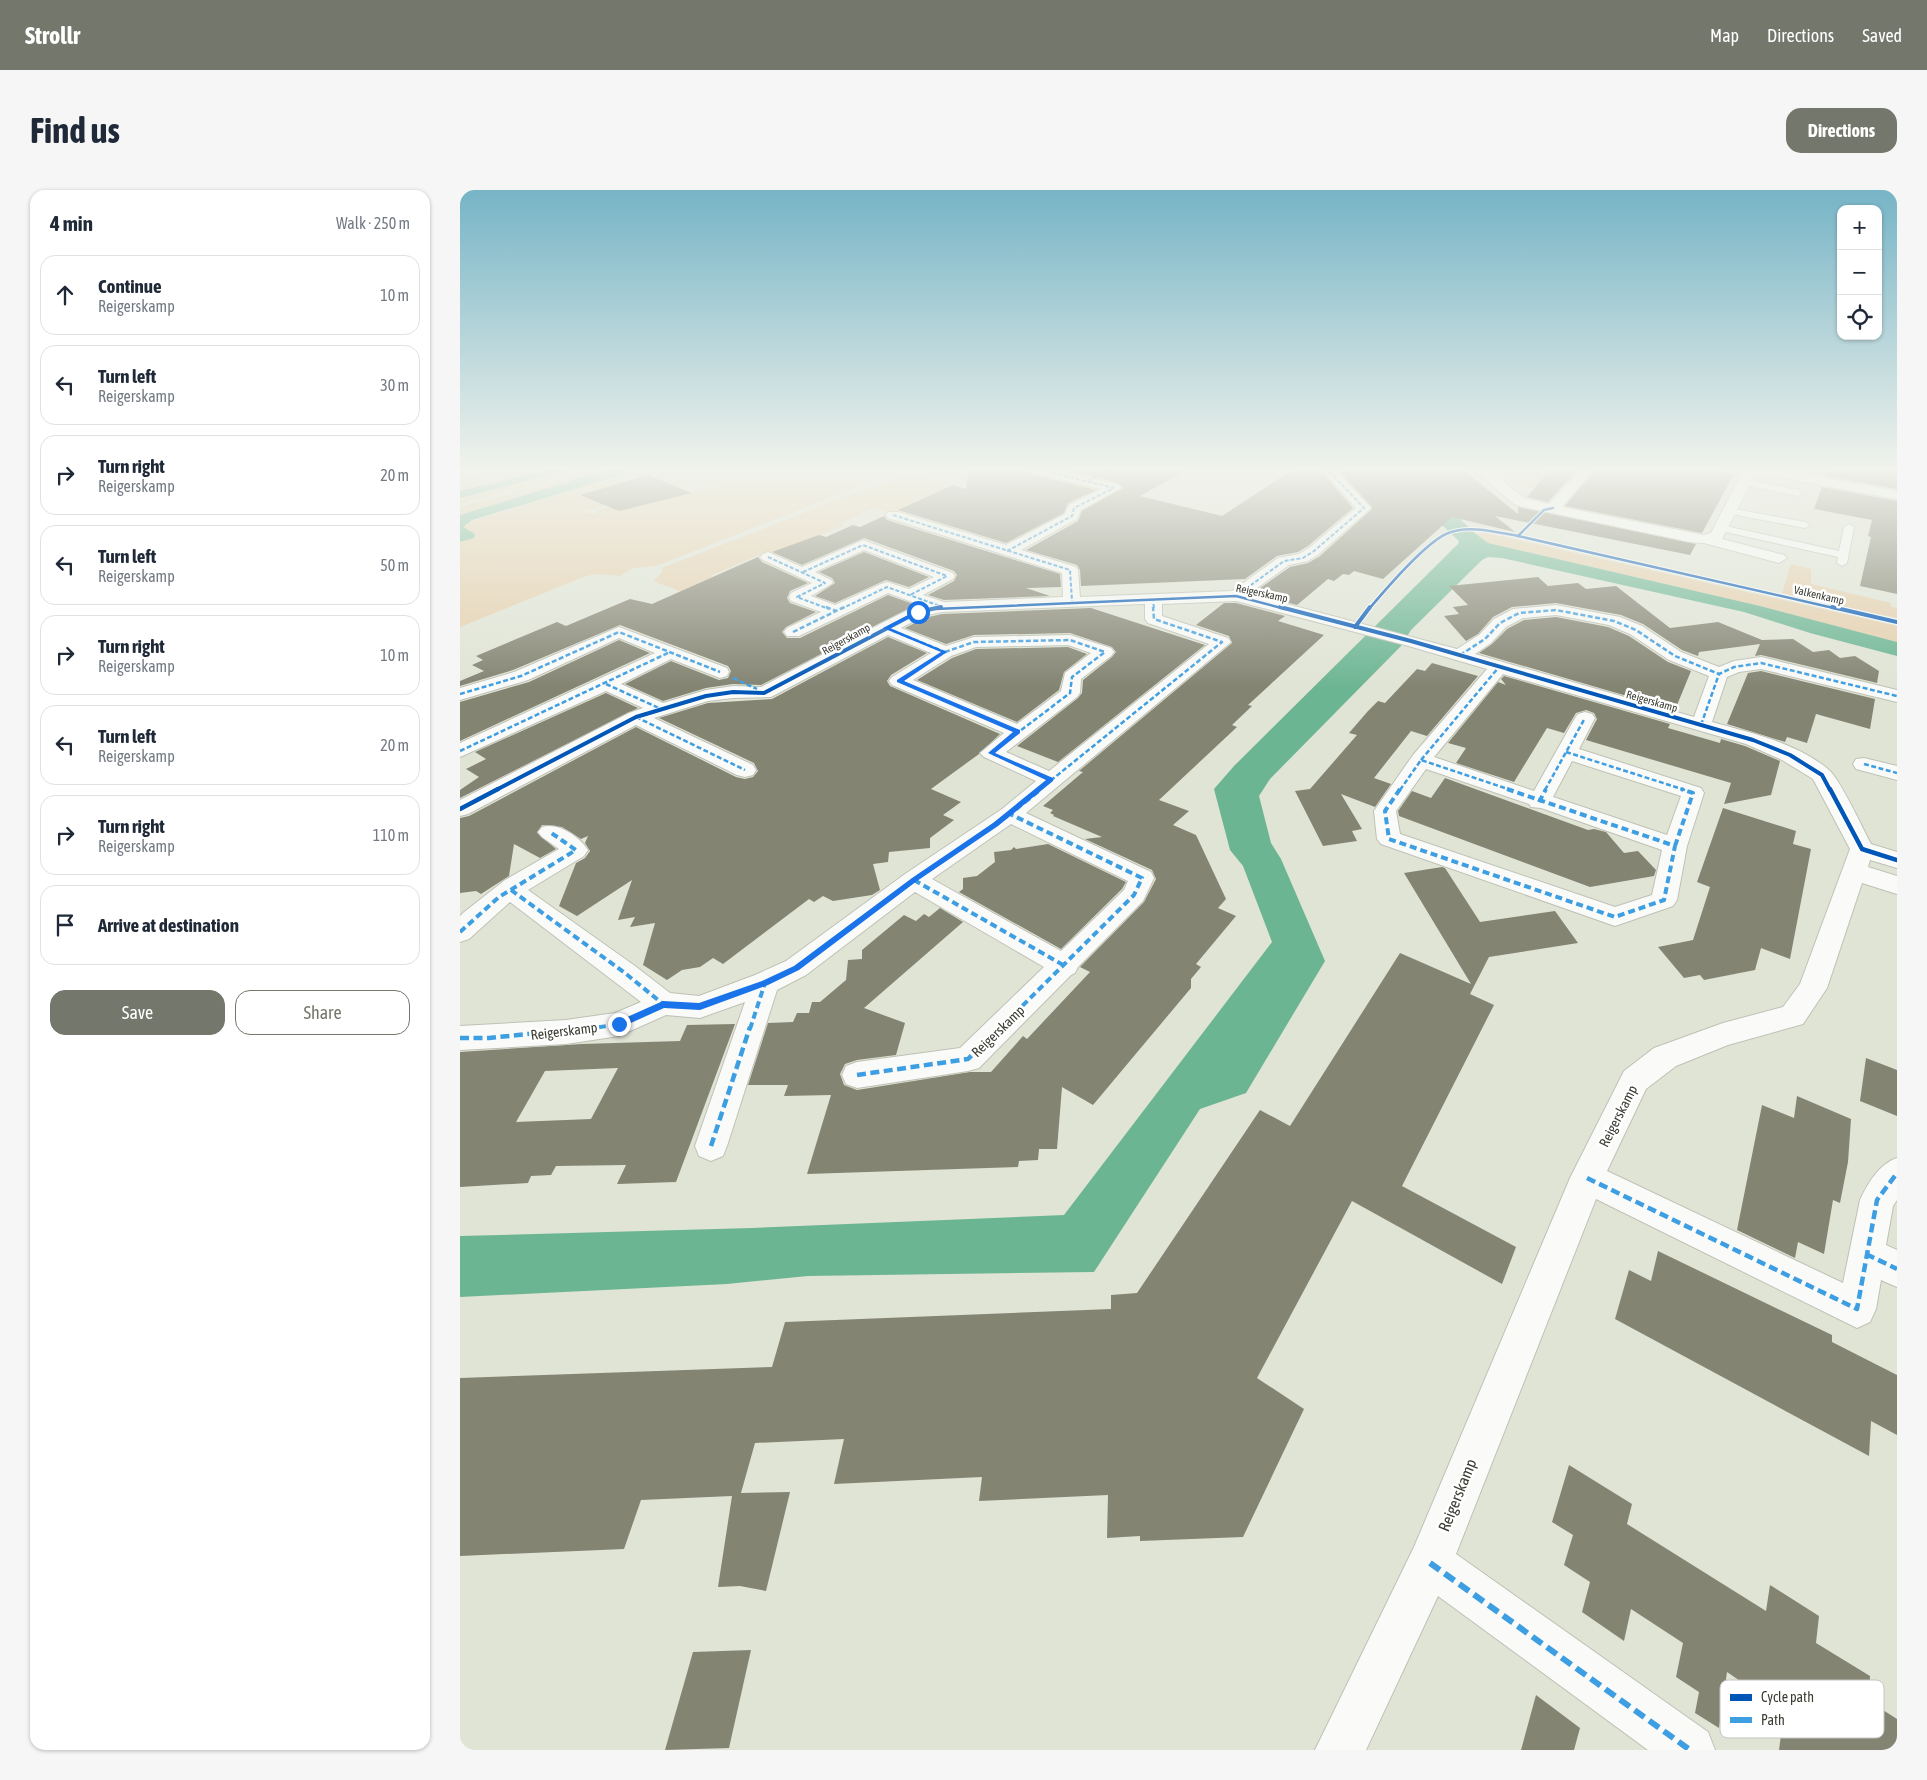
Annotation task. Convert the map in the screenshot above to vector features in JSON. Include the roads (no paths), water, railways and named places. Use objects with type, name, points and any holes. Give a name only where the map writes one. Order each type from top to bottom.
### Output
[{"type":"street","points":[[978,542],[1070,570],[1072,601]]},
{"type":"street","points":[[1007,551],[1024,542]]},
{"type":"street","name":"Reigerskamp","points":[[1236,596],[1284,561],[1303,558],[1325,542]]},
{"type":"street","points":[[1715,542],[1778,558]]},
{"type":"street","points":[[803,572],[863,546],[948,576],[910,595]]},
{"type":"street","points":[[768,557],[824,583],[797,597],[836,611]]},
{"type":"street","name":"Reigerskamp","points":[[793,632],[888,587],[942,607]]},
{"type":"street","name":"Reigerskamp","points":[[460,810],[636,717],[706,696],[733,692],[764,693],[918,612],[942,607],[1153,598],[1236,596],[1411,641],[1498,668],[1753,740],[1790,755],[1822,776],[1858,860],[1813,988],[1793,1016],[1723,1035],[1664,1057],[1635,1080],[1587,1178],[1430,1563],[1340,1750]]},
{"type":"street","name":"Reigerskamp","points":[[460,1038],[489,1038],[566,1032],[619,1024],[663,1004],[700,1007],[765,983],[796,968],[914,880],[1010,814],[1222,642],[1154,619],[1153,598]]},
{"type":"street","points":[[1460,655],[1485,639],[1500,623],[1519,613],[1556,610],[1614,621],[1636,630],[1675,656],[1719,674]]},
{"type":"street","name":"Reigerskamp","points":[[886,628],[945,652]]},
{"type":"street","points":[[460,694],[478,690],[547,664],[619,632],[726,675],[764,693]]},
{"type":"street","points":[[1017,731],[899,681],[945,652],[974,642],[1070,640],[1104,652],[1072,677],[1070,693],[1017,731],[991,753],[1051,780]]},
{"type":"street","points":[[460,751],[606,684],[670,652]]},
{"type":"street","points":[[1701,725],[1719,674],[1734,667],[1761,663],[1897,696]]},
{"type":"street","points":[[1498,668],[1421,760],[1385,811],[1390,838],[1615,917],[1664,900],[1675,846],[1693,793],[1566,752]]},
{"type":"street","points":[[606,684],[664,710]]},
{"type":"street","points":[[636,717],[745,770]]},
{"type":"street","points":[[1538,802],[1585,718]]},
{"type":"street","points":[[1421,760],[1538,802],[1675,846]]},
{"type":"street","points":[[1864,764],[1897,773]]},
{"type":"street","name":"Reigerskamp","points":[[856,1074],[968,1060],[1065,966],[1134,895],[1142,878],[1010,814]]},
{"type":"street","points":[[460,932],[469,922],[511,890],[576,850],[550,832]]},
{"type":"street","points":[[1858,860],[1897,860]]},
{"type":"street","points":[[1858,860],[1897,885]]},
{"type":"street","points":[[914,880],[1065,966]]},
{"type":"street","points":[[511,890],[625,973],[663,1004]]},
{"type":"street","points":[[711,1146],[765,983]]},
{"type":"street","points":[[1587,1178],[1857,1310],[1877,1200],[1897,1173]]},
{"type":"street","points":[[1866,1254],[1897,1269]]},
{"type":"street","points":[[1430,1563],[1690,1750]]},
{"type":"lane","points":[[1775,542],[1842,559],[1846,542]]}]
